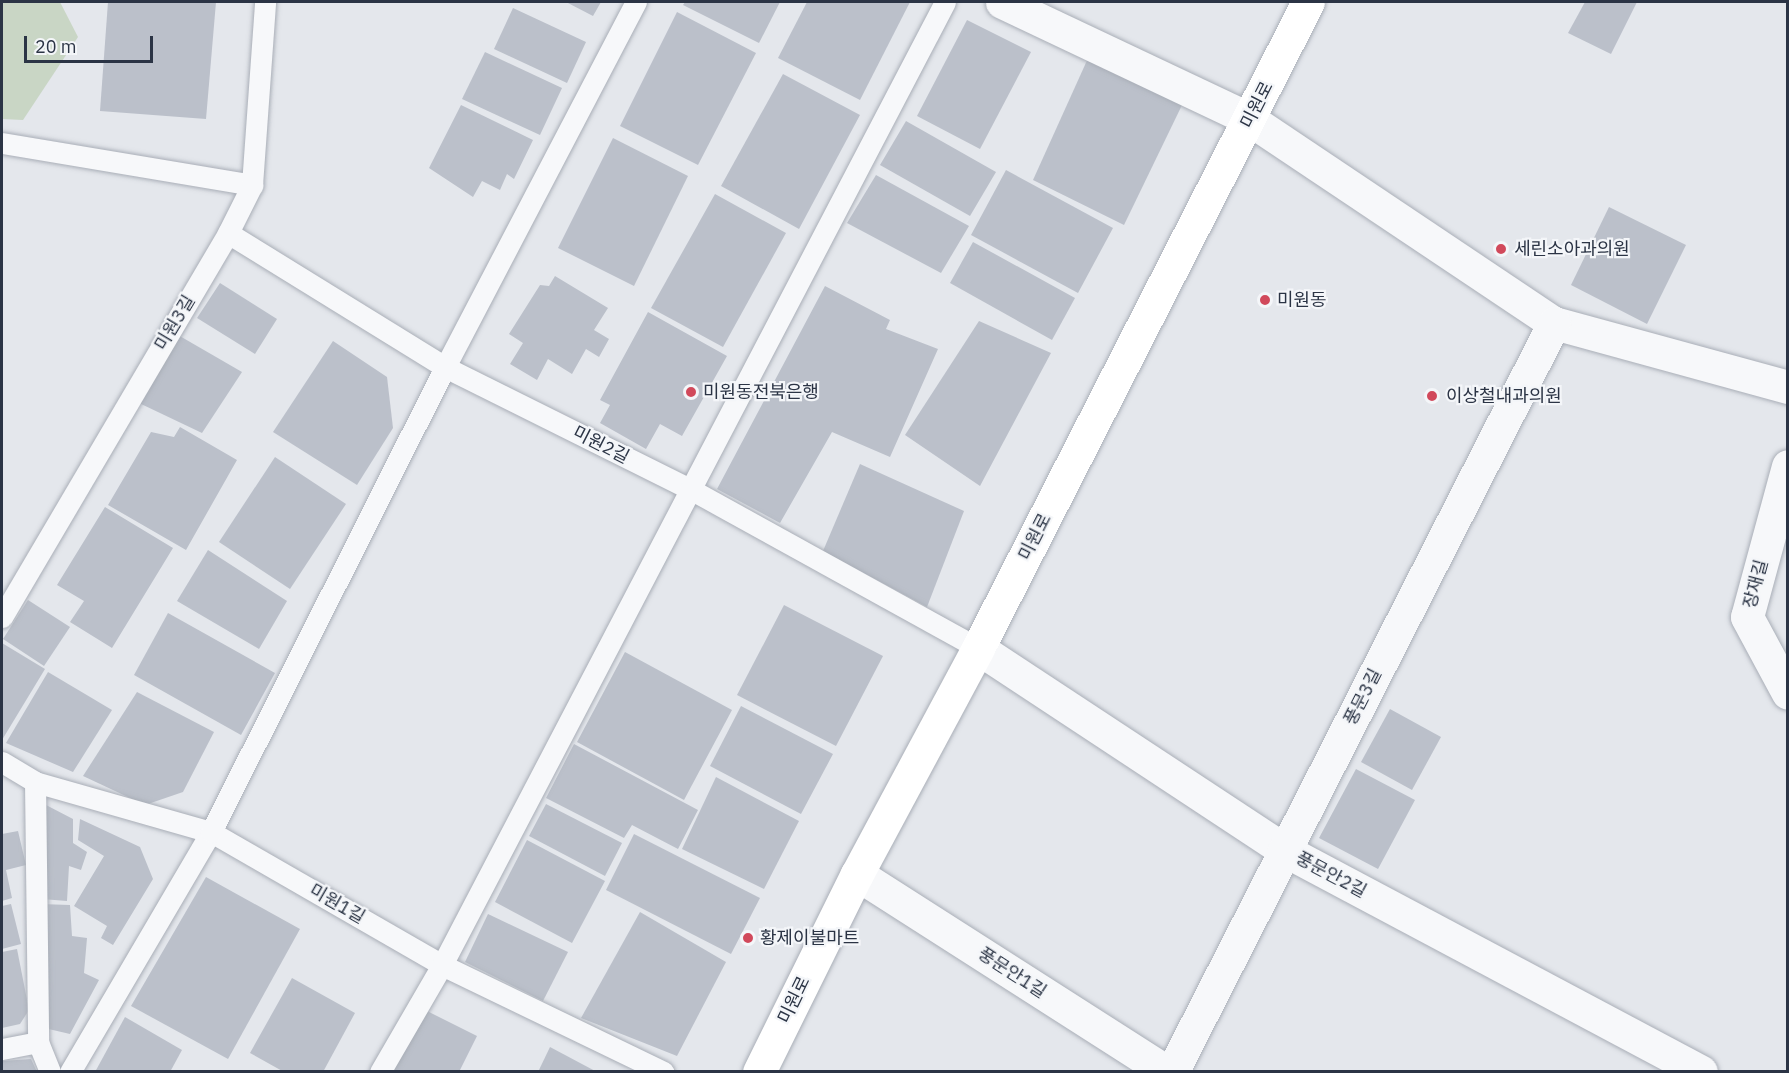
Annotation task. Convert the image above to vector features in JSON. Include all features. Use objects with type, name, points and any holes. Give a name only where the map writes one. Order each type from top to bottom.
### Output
[{"type":"street","points":[[1002,2],[1250,119],[1554,323],[1788,387]]},
{"type":"street","name":"미원로","points":[[759,1071],[857,874],[978,648],[1308,2]]},
{"type":"street","name":"풍문3길","points":[[1172,1071],[1554,323]]},
{"type":"street","name":"장재길","points":[[1788,466],[1747,617],[1788,693]]},
{"type":"street","name":"풍문안2길","points":[[978,648],[1284,850],[1701,1071]]},
{"type":"street","name":"풍문안1길","points":[[857,874],[1167,1071]]},
{"type":"lane","name":"미원3길","points":[[2,617],[228,233],[252,185],[265,2]]},
{"type":"lane","points":[[70,1071],[211,832],[445,367],[636,2]]},
{"type":"lane","points":[[380,1071],[442,965],[945,2]]},
{"type":"lane","points":[[2,143],[252,185]]},
{"type":"lane","name":"미원2길","points":[[228,233],[445,367],[690,489],[978,648]]},
{"type":"lane","name":"미원1길","points":[[2,762],[34,782],[211,832],[442,965],[663,1071]]},
{"type":"lane","points":[[34,782],[38,1042],[50,1071]]},
{"type":"lane","points":[[2,1049],[38,1042]]},
{"type":"green space","points":[[2,2],[60,2],[78,37],[23,120],[2,119]]},
{"type":"building","points":[[108,2],[216,2],[206,119],[100,111]]},
{"type":"building","points":[[566,2],[601,2],[593,16]]},
{"type":"building","points":[[685,2],[780,2],[759,43],[683,5]]},
{"type":"building","points":[[807,2],[910,2],[860,100],[778,58]]},
{"type":"building","points":[[1585,2],[1637,2],[1611,54],[1568,33]]},
{"type":"building","points":[[513,8],[586,42],[567,83],[494,49]]},
{"type":"building","points":[[677,12],[756,53],[698,165],[620,126]]},
{"type":"building","points":[[967,20],[1031,52],[980,149],[917,116]]},
{"type":"building","points":[[485,52],[562,88],[540,135],[462,99]]},
{"type":"building","points":[[1089,56],[1183,103],[1124,225],[1033,180]]},
{"type":"building","points":[[783,74],[860,115],[799,229],[721,186]]},
{"type":"building","points":[[461,105],[533,140],[514,179],[507,174],[500,190],[482,181],[473,197],[429,168]]},
{"type":"building","points":[[906,121],[996,172],[970,216],[880,165]]},
{"type":"building","points":[[613,138],[688,176],[634,286],[558,248]]},
{"type":"building","points":[[1006,170],[1113,228],[1078,293],[971,235]]},
{"type":"building","points":[[876,175],[969,226],[941,273],[847,223]]},
{"type":"building","points":[[715,194],[786,233],[723,347],[651,308]]},
{"type":"building","points":[[1609,207],[1686,245],[1647,324],[1571,285]]},
{"type":"building","points":[[973,242],[1075,298],[1052,340],[950,283]]},
{"type":"building","points":[[555,276],[608,308],[594,330],[609,339],[599,357],[586,349],[572,374],[548,359],[537,380],[510,364],[523,343],[509,334],[540,285],[549,286]]},
{"type":"building","points":[[220,283],[277,319],[255,354],[197,318]]},
{"type":"building","points":[[825,286],[890,320],[886,329],[938,349],[890,457],[832,432],[780,523],[717,489]]},
{"type":"building","points":[[648,312],[727,356],[682,436],[660,424],[646,449],[600,423],[610,405],[600,400]]},
{"type":"building","points":[[979,321],[1051,353],[980,486],[905,435]]},
{"type":"building","points":[[178,335],[242,372],[202,433],[139,403]]},
{"type":"building","points":[[333,341],[387,377],[393,428],[357,485],[273,432]]},
{"type":"building","points":[[180,427],[237,460],[186,550],[108,505],[151,432],[174,437]]},
{"type":"building","points":[[275,457],[346,504],[290,589],[219,542]]},
{"type":"building","points":[[860,464],[964,511],[927,607],[823,551]]},
{"type":"building","points":[[105,507],[173,548],[112,648],[70,622],[84,601],[57,585]]},
{"type":"building","points":[[208,550],[287,601],[259,649],[177,601]]},
{"type":"building","points":[[28,600],[70,627],[44,666],[3,639]]},
{"type":"building","points":[[784,605],[883,656],[836,746],[737,695]]},
{"type":"building","points":[[168,613],[275,673],[241,735],[134,675]]},
{"type":"building","points":[[2,643],[45,669],[2,740]]},
{"type":"building","points":[[625,652],[732,710],[684,800],[577,742]]},
{"type":"building","points":[[48,672],[112,710],[73,772],[6,743]]},
{"type":"building","points":[[137,692],[214,732],[183,792],[145,805],[83,776]]},
{"type":"building","points":[[741,706],[833,754],[801,814],[710,766]]},
{"type":"building","points":[[1390,709],[1441,737],[1412,790],[1361,762]]},
{"type":"building","points":[[574,744],[698,810],[678,849],[632,825],[624,838],[546,798]]},
{"type":"building","points":[[1356,769],[1415,800],[1378,869],[1319,838]]},
{"type":"building","points":[[716,777],[799,821],[764,889],[682,849]]},
{"type":"building","points":[[546,804],[622,843],[605,876],[529,836]]},
{"type":"building","points":[[46,805],[73,819],[73,843],[87,852],[81,870],[69,866],[67,901],[42,899]]},
{"type":"building","points":[[80,819],[140,847],[153,879],[113,945],[101,938],[107,926],[74,906],[104,856],[78,840]]},
{"type":"building","points":[[18,831],[26,865],[6,870],[12,898],[2,901],[2,834]]},
{"type":"building","points":[[634,834],[760,898],[731,954],[606,890]]},
{"type":"building","points":[[527,840],[605,881],[572,943],[495,902]]},
{"type":"building","points":[[206,877],[300,929],[228,1059],[131,1006]]},
{"type":"building","points":[[11,904],[21,944],[2,949],[2,906]]},
{"type":"building","points":[[40,904],[70,905],[72,936],[87,938],[84,973],[99,980],[70,1034],[40,1027]]},
{"type":"building","points":[[640,912],[726,962],[677,1056],[581,1018]]},
{"type":"building","points":[[488,914],[568,952],[543,1001],[465,962]]},
{"type":"building","points":[[17,949],[29,1010],[20,1024],[2,1028],[2,952]]},
{"type":"building","points":[[292,978],[355,1013],[323,1072],[284,1072],[250,1053]]},
{"type":"building","points":[[423,1009],[477,1036],[459,1072],[392,1072]]},
{"type":"building","points":[[125,1017],[182,1050],[170,1072],[95,1072]]},
{"type":"building","points":[[550,1047],[597,1072],[538,1072]]},
{"type":"building","points":[[31,1059],[37,1072],[2,1072],[2,1061]]},
{"type":"place","name":"세린소아과의원","points":[[1501,249]]},
{"type":"place","name":"미원동","points":[[1265,300]]},
{"type":"place","name":"미원동전북은행","points":[[691,392]]},
{"type":"place","name":"이상철내과의원","points":[[1432,396]]},
{"type":"place","name":"황제이불마트","points":[[748,938]]}]
